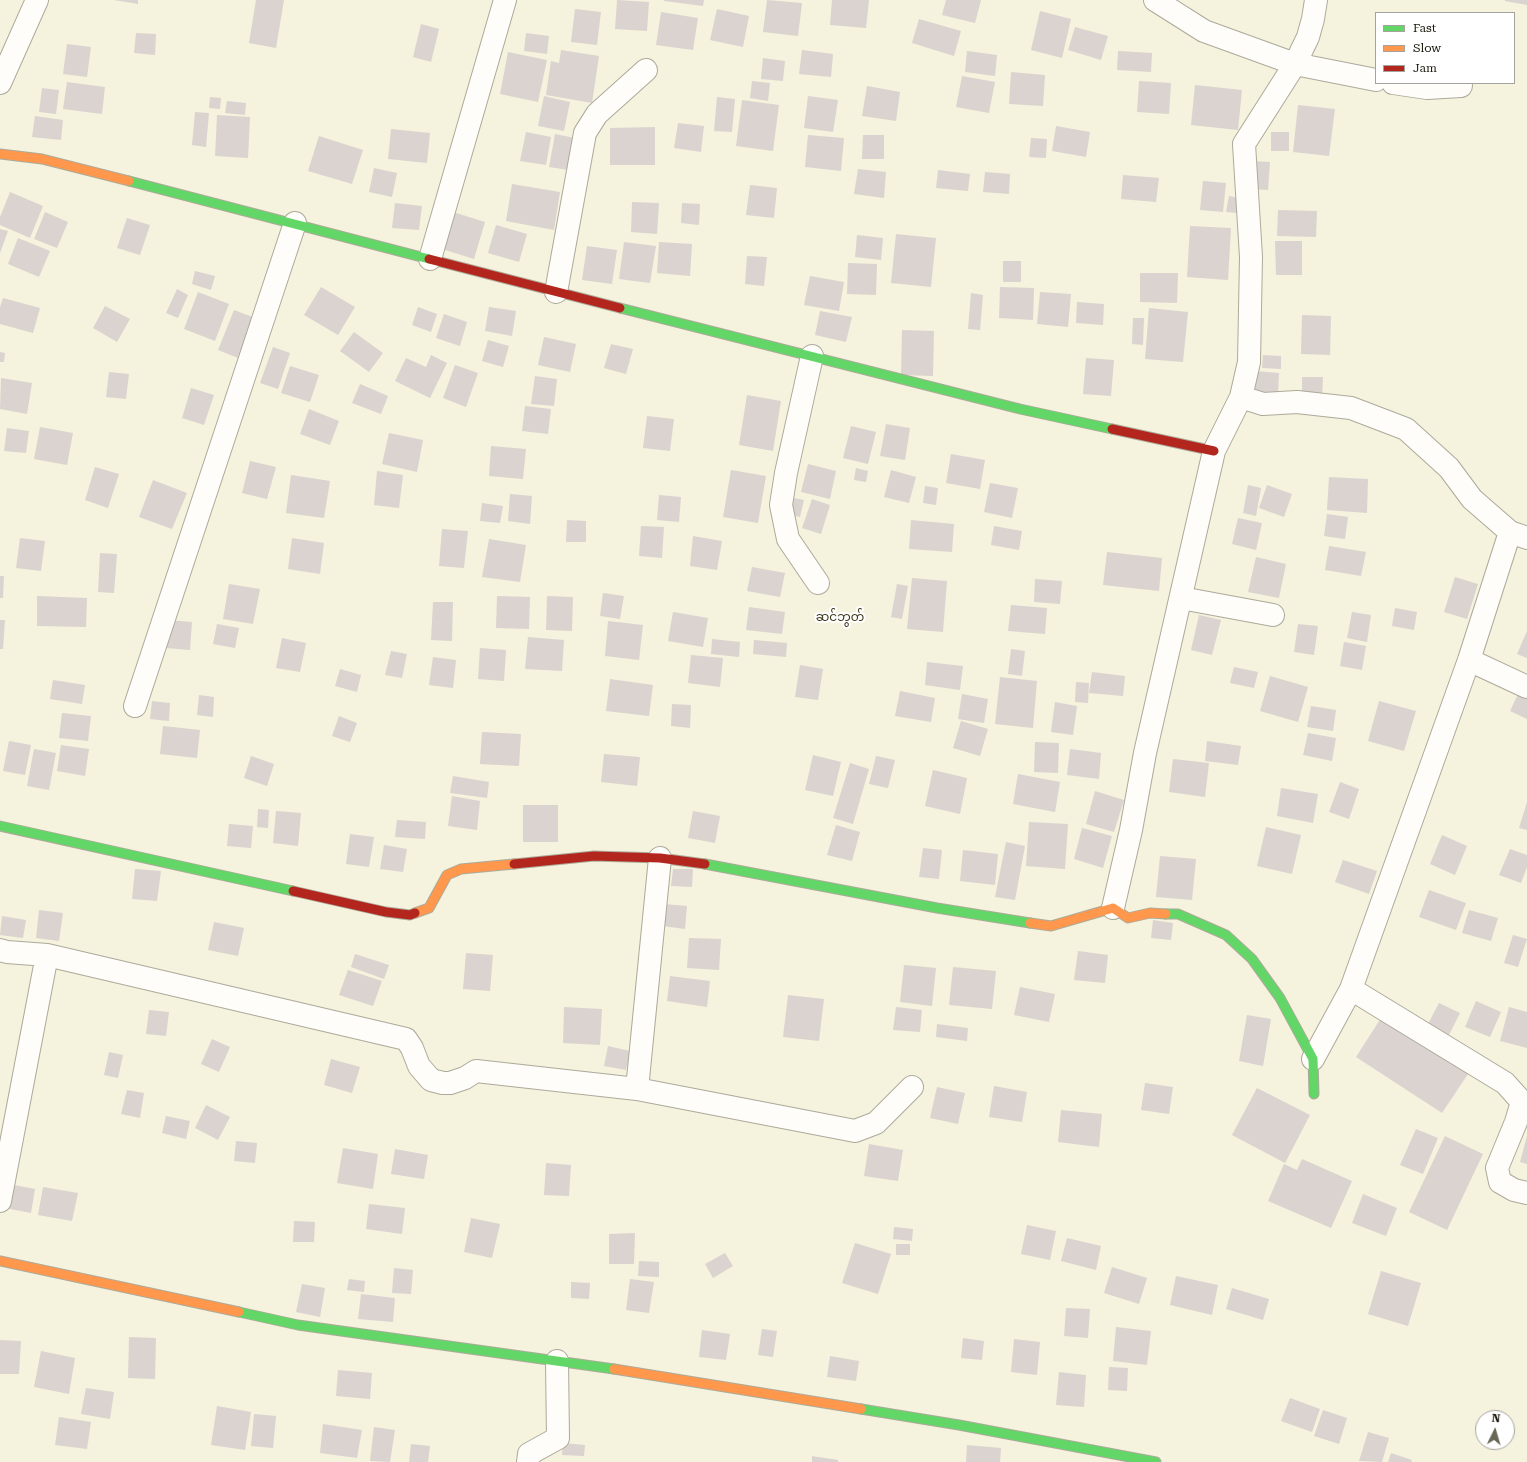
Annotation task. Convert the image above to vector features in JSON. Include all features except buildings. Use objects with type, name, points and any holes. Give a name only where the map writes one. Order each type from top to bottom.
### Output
[{"type":"street","points":[[0,83],[37,0]]},
{"type":"street","points":[[430,259],[505,0]]},
{"type":"street","points":[[1155,0],[1204,31],[1295,64],[1375,80]]},
{"type":"street","points":[[1113,908],[1131,830],[1145,753],[1214,451],[1241,397],[1249,362],[1251,256],[1244,144],[1295,64],[1308,37],[1316,0]]},
{"type":"street","points":[[556,292],[585,133],[597,114],[646,70]]},
{"type":"street","points":[[1400,84],[1427,88],[1461,86]]},
{"type":"street","points":[[0,154],[42,159],[1020,410],[1214,451]]},
{"type":"street","points":[[135,706],[295,224]]},
{"type":"street","points":[[812,356],[786,472],[781,505],[788,539],[818,583]]},
{"type":"street","points":[[1241,397],[1263,404],[1297,402],[1351,408],[1406,429],[1450,468],[1472,499],[1518,535],[1469,660],[1351,989],[1314,1059],[1314,1094]]},
{"type":"street","points":[[1181,598],[1274,615]]},
{"type":"street","points":[[1469,660],[1527,687]]},
{"type":"street","points":[[0,826],[386,912],[410,915],[429,908],[447,875],[461,868],[594,856],[660,858],[696,862],[937,908],[1051,926],[1113,908],[1128,918],[1150,913],[1178,914],[1226,936],[1252,959],[1280,998],[1314,1059]]},
{"type":"street","points":[[636,1089],[660,858]]},
{"type":"street","points":[[0,950],[7,952],[47,955],[406,1039],[412,1048],[419,1066],[432,1080],[443,1083],[450,1083],[465,1078],[476,1071],[636,1089],[855,1131],[876,1123],[912,1087]]},
{"type":"street","points":[[0,1201],[47,955]]},
{"type":"street","points":[[1351,989],[1505,1083],[1518,1097],[1522,1102],[1516,1122],[1497,1168],[1500,1182],[1514,1190],[1527,1193]]},
{"type":"street","points":[[0,1261],[298,1325],[609,1368],[959,1425],[1156,1462]]},
{"type":"street","points":[[528,1462],[529,1454],[558,1438],[557,1361]]},
{"type":"traffic: fast","points":[[129,181],[429,259]]},
{"type":"traffic: fast","points":[[620,308],[1020,409],[1112,429]]},
{"type":"traffic: fast","points":[[0,826],[293,891]]},
{"type":"traffic: fast","points":[[705,864],[937,908],[1030,923]]},
{"type":"traffic: fast","points":[[1166,914],[1178,914],[1226,935],[1252,959],[1280,998],[1313,1059],[1314,1094]]},
{"type":"traffic: fast","points":[[239,1312],[298,1325],[614,1369]]},
{"type":"traffic: fast","points":[[861,1409],[959,1425],[1156,1462]]},
{"type":"traffic: slow","points":[[0,154],[42,159],[129,181]]},
{"type":"traffic: slow","points":[[415,913],[429,908],[447,875],[461,869],[514,864]]},
{"type":"traffic: slow","points":[[1030,923],[1051,926],[1113,908],[1128,918],[1150,913],[1166,914]]},
{"type":"traffic: slow","points":[[0,1261],[239,1312]]},
{"type":"traffic: slow","points":[[614,1369],[861,1409]]},
{"type":"traffic: jam","points":[[429,259],[620,308]]},
{"type":"traffic: jam","points":[[1112,429],[1214,451]]},
{"type":"traffic: jam","points":[[514,864],[594,856],[660,858],[705,864]]},
{"type":"traffic: jam","points":[[293,891],[386,912],[410,915],[415,913]]},
{"type":"district","name":"ဆင်ဘွတ်","points":[[840,617]]}]
